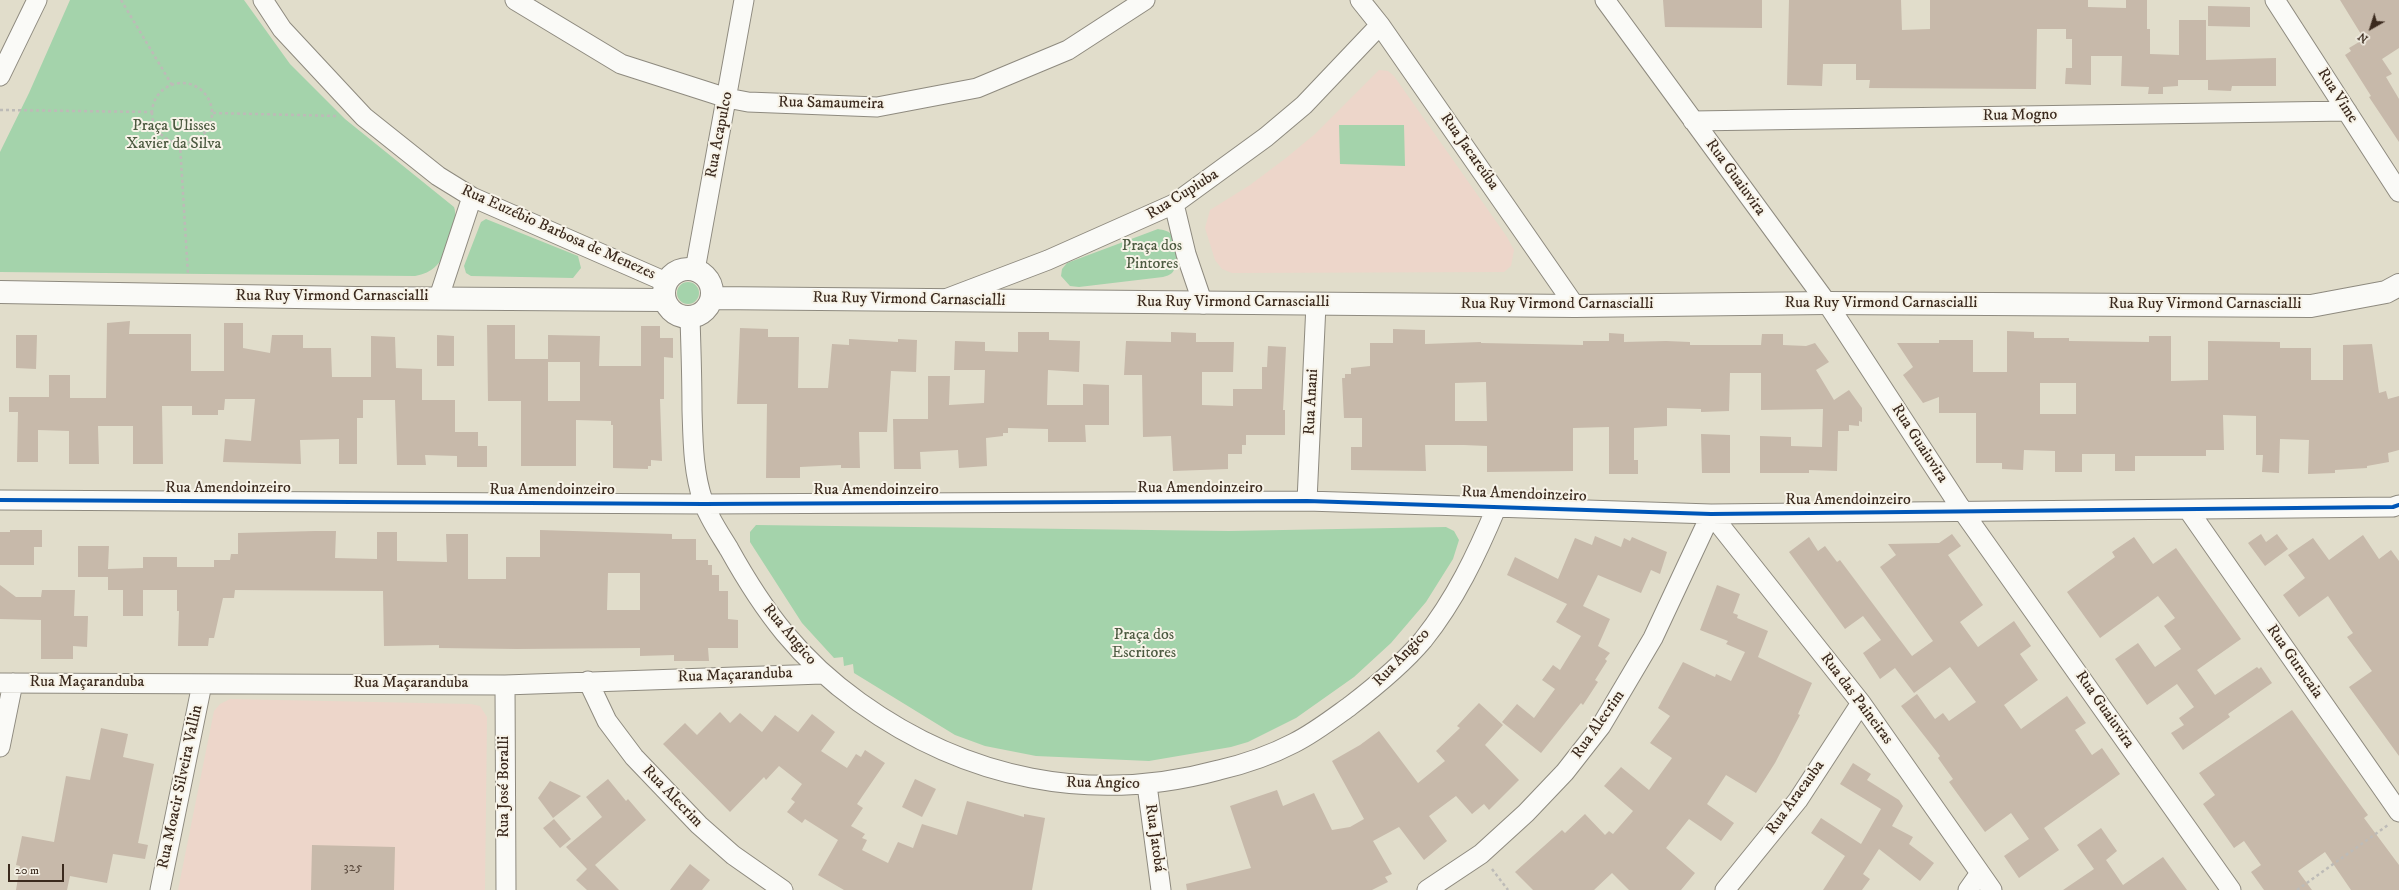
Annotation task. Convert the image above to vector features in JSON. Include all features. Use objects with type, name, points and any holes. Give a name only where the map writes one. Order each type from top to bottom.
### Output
[{"type":"street","points":[[0,76],[37,0]]},
{"type":"street","name":"Rua Euzébio Barbosa de Menezes","points":[[263,0],[282,29],[364,117],[438,176],[472,197],[665,291]]},
{"type":"street","name":"Rua Samaumeira","points":[[516,0],[621,64],[727,98],[748,102],[877,107],[977,88],[1068,50],[1145,0]]},
{"type":"street","name":"Rua Acapulco","points":[[695,270],[744,0]]},
{"type":"street","name":"Rua Jacareúba","points":[[1360,0],[1380,25],[1576,306]]},
{"type":"street","name":"Rua Guaiuvira","points":[[1605,0],[1827,303],[1964,513],[2231,890]]},
{"type":"street","name":"Rua Vime","points":[[2275,0],[2399,192]]},
{"type":"street","name":"Rua Cupiuba","points":[[944,300],[1048,260],[1174,204],[1266,137],[1304,104],[1380,25]]},
{"type":"street","name":"Rua Mogno","points":[[1693,121],[2347,111]]},
{"type":"street","points":[[439,298],[472,197]]},
{"type":"street","points":[[1174,204],[1186,254],[1203,304]]},
{"type":"street","points":[[695,270],[701,273],[710,283],[712,298],[705,312],[690,318],[674,313],[665,291],[678,271],[695,270]]},
{"type":"street","name":"Rua Ruy Virmond Carnascialli","points":[[712,298],[1203,304],[1576,306],[1827,303],[2311,306],[2386,292],[2399,285]]},
{"type":"street","name":"Rua Ruy Virmond Carnascialli","points":[[0,292],[439,298],[665,291]]},
{"type":"street","name":"Rua Anani","points":[[1307,501],[1316,304]]},
{"type":"street","points":[[690,318],[694,468],[704,504]]},
{"type":"street","name":"Rua Amendoinzeiro","points":[[0,500],[704,504],[1307,501],[1711,514],[2397,509]]},
{"type":"street","name":"Rua Angico","points":[[704,504],[747,583],[763,606],[804,657],[822,674],[870,710],[903,731],[941,750],[981,765],[1054,783],[1147,785],[1227,768],[1292,744],[1315,731],[1372,689],[1407,658],[1444,611],[1471,564],[1497,506]]},
{"type":"street","name":"Rua Gurucaia","points":[[2189,511],[2396,817]]},
{"type":"street","name":"Rua das Paineiras","points":[[1711,514],[1861,703],[1992,890]]},
{"type":"street","name":"Rua Alecrim","points":[[1427,890],[1481,854],[1526,813],[1564,772],[1601,726],[1656,632],[1711,514]]},
{"type":"street","name":"Rua Maçaranduba","points":[[6,683],[505,685],[822,674]]},
{"type":"street","name":"Rua Alecrim","points":[[588,681],[607,721],[634,757],[700,825],[734,855],[783,890]]},
{"type":"street","points":[[0,747],[6,683]]},
{"type":"street","name":"Rua Moacir Silveira Vallin","points":[[160,890],[202,684]]},
{"type":"street","name":"Rua José Boralli","points":[[505,685],[506,890]]},
{"type":"street","name":"Rua Aracauba","points":[[1725,890],[1798,800],[1861,703]]},
{"type":"street","name":"Rua Jatobá","points":[[1147,785],[1161,890]]},
{"type":"street","points":[[1968,890],[1980,873]]},
{"type":"path","points":[[121,0],[172,85]]},
{"type":"path","points":[[188,83],[198,87],[206,93],[211,102],[213,113],[207,132],[190,143],[180,144],[170,141],[156,130],[152,112],[154,102],[160,93],[172,85],[188,83]]},
{"type":"path","points":[[0,110],[152,112]]},
{"type":"path","points":[[213,113],[364,117]]},
{"type":"path","points":[[180,144],[189,295]]},
{"type":"path","points":[[2297,890],[2396,817]]},
{"type":"path","points":[[1481,854],[1508,890]]},
{"type":"shaded area","points":[[1379,70],[1388,71],[1394,76],[1507,237],[1514,250],[1511,266],[1504,272],[1232,273],[1222,269],[1215,260],[1205,228],[1210,210],[1250,185],[1315,134]]},
{"type":"shaded area","points":[[230,699],[471,704],[480,706],[487,717],[485,890],[178,890],[214,711],[220,704]]},
{"type":"green space","name":"Praça Ulisses Xavier da Silva","points":[[70,0],[244,0],[290,64],[345,119],[454,207],[455,220],[451,237],[445,254],[441,260],[429,271],[415,276],[0,272],[0,152],[29,93]]},
{"type":"green space","points":[[1339,125],[1404,125],[1405,166],[1340,164]]},
{"type":"green space","points":[[486,219],[578,256],[581,268],[573,278],[471,276],[466,273],[464,266],[481,222]]},
{"type":"green space","name":"Praça dos Pintores","points":[[1158,229],[1172,234],[1176,244],[1176,265],[1172,273],[1169,275],[1079,287],[1070,286],[1061,276],[1062,269],[1067,263]]},
{"type":"green space","points":[[688,282],[696,285],[699,293],[696,301],[688,304],[680,301],[677,293],[680,285]]},
{"type":"green space","name":"Praça dos Escritores","points":[[756,525],[1229,531],[1446,527],[1454,531],[1459,540],[1453,559],[1426,602],[1391,643],[1354,677],[1296,718],[1248,742],[1231,747],[1149,761],[1036,756],[985,746],[955,735],[854,673],[853,664],[844,666],[843,657],[834,658],[802,623],[750,542],[750,532]]},
{"type":"building","points":[[1663,0],[1762,0],[1762,28],[1665,27]]},
{"type":"building","points":[[1789,0],[1901,0],[1902,30],[1930,29],[1930,0],[2088,0],[2088,7],[2126,8],[2126,0],[2147,0],[2147,29],[2150,29],[2150,54],[2179,55],[2179,20],[2206,20],[2206,60],[2276,58],[2276,86],[2232,86],[2231,91],[2208,90],[2208,80],[2178,80],[2178,86],[2163,87],[2163,94],[2148,94],[2149,87],[2121,86],[2122,56],[2091,56],[2091,85],[2065,84],[2066,68],[2072,68],[2072,39],[2066,39],[2066,29],[2037,29],[2036,89],[1869,88],[1870,80],[1856,80],[1856,64],[1823,64],[1822,86],[1787,85]]},
{"type":"building","points":[[2340,0],[2399,0],[2399,48],[2382,59],[2392,74],[2386,77],[2399,99],[2399,142],[2369,97],[2371,96],[2345,55],[2351,51],[2349,48],[2364,39]]},
{"type":"building","points":[[2208,6],[2250,7],[2250,27],[2208,26]]},
{"type":"building","points":[[130,321],[129,334],[191,334],[191,371],[224,371],[224,323],[243,323],[243,348],[270,353],[272,335],[303,335],[303,348],[331,348],[332,377],[371,377],[371,336],[395,337],[396,368],[422,369],[422,400],[455,400],[455,432],[478,432],[478,446],[487,446],[487,467],[457,467],[457,456],[425,455],[426,465],[397,465],[395,400],[363,400],[363,418],[357,418],[357,464],[339,464],[339,439],[300,440],[301,464],[223,462],[225,439],[251,441],[255,399],[225,399],[224,410],[218,410],[218,415],[192,415],[192,406],[162,406],[163,464],[133,464],[133,426],[98,426],[99,464],[69,464],[69,431],[38,430],[38,462],[17,462],[18,412],[9,412],[9,397],[49,397],[49,375],[70,375],[70,398],[106,398],[107,323]]},
{"type":"building","points":[[487,325],[515,325],[515,359],[548,359],[548,335],[600,336],[599,366],[641,366],[641,326],[660,326],[660,338],[673,338],[673,358],[664,357],[664,399],[660,399],[662,461],[651,460],[651,466],[648,466],[648,469],[613,468],[613,425],[611,425],[611,421],[576,420],[576,466],[521,466],[521,401],[488,401]],"holes":[[[548,362],[580,362],[580,401],[548,401]]]},
{"type":"building","points":[[740,328],[768,329],[768,337],[799,337],[798,388],[828,388],[832,344],[849,345],[849,339],[898,342],[898,339],[917,340],[916,372],[891,371],[887,432],[859,432],[860,468],[841,468],[841,465],[800,467],[800,478],[766,478],[767,404],[737,404]]},
{"type":"building","points":[[1393,329],[1425,330],[1425,344],[1481,342],[1583,345],[1583,341],[1609,341],[1609,333],[1624,334],[1624,342],[1666,341],[1690,342],[1690,345],[1761,345],[1762,334],[1783,334],[1783,345],[1806,346],[1815,343],[1829,362],[1816,370],[1834,400],[1849,390],[1862,408],[1862,422],[1859,421],[1859,426],[1849,425],[1849,431],[1838,431],[1837,471],[1809,470],[1809,473],[1760,473],[1760,436],[1791,437],[1791,446],[1822,447],[1823,409],[1761,410],[1761,373],[1730,373],[1729,411],[1701,412],[1701,409],[1667,408],[1667,426],[1634,428],[1634,460],[1638,460],[1638,474],[1609,474],[1609,427],[1573,428],[1573,471],[1487,472],[1487,446],[1464,445],[1425,445],[1426,471],[1351,470],[1351,447],[1362,447],[1362,418],[1344,418],[1342,378],[1345,378],[1345,374],[1351,374],[1351,368],[1370,366],[1370,343],[1393,343]],"holes":[[[1486,382],[1487,421],[1455,421],[1455,383]]]},
{"type":"building","points":[[2007,331],[2034,332],[2034,338],[2069,338],[2069,341],[2149,342],[2149,336],[2171,336],[2171,381],[2208,380],[2208,341],[2280,342],[2280,348],[2311,348],[2311,380],[2343,380],[2343,345],[2372,344],[2379,393],[2386,391],[2388,399],[2399,396],[2399,450],[2388,453],[2389,462],[2367,466],[2367,468],[2335,470],[2335,473],[2308,474],[2309,440],[2280,439],[2279,473],[2262,472],[2263,455],[2256,455],[2256,416],[2223,415],[2224,450],[2206,450],[2206,456],[2135,456],[2135,471],[2115,471],[2115,454],[2082,454],[2082,472],[2055,472],[2055,451],[2024,450],[2023,470],[2002,469],[2002,463],[1976,463],[1976,413],[1939,413],[1939,397],[1923,403],[1903,375],[1913,367],[1897,343],[1939,343],[1939,340],[1973,340],[1973,372],[2007,372]],"holes":[[[2040,383],[2076,383],[2076,414],[2040,414]]]},
{"type":"building","points":[[1018,332],[1049,332],[1049,340],[1080,341],[1079,372],[1048,370],[1047,405],[1083,405],[1083,384],[1109,385],[1109,425],[1085,425],[1086,442],[1048,442],[1048,429],[1008,428],[1008,433],[1003,433],[1003,436],[986,438],[987,466],[959,468],[958,450],[920,452],[921,469],[894,469],[893,419],[928,419],[928,376],[950,376],[949,405],[984,403],[985,370],[954,370],[955,341],[985,342],[985,351],[1018,352]]},
{"type":"building","points":[[1171,332],[1196,333],[1196,342],[1234,342],[1233,372],[1202,372],[1202,405],[1233,406],[1233,389],[1262,389],[1262,367],[1267,367],[1268,346],[1286,347],[1283,410],[1285,410],[1285,435],[1246,435],[1246,445],[1242,445],[1242,454],[1228,454],[1228,469],[1173,471],[1171,436],[1143,437],[1142,375],[1124,375],[1126,341],[1171,342]]},
{"type":"building","points":[[16,335],[37,335],[36,369],[16,368]]},
{"type":"building","points":[[437,335],[454,336],[454,366],[437,366]]},
{"type":"building","points":[[1701,434],[1730,435],[1730,473],[1702,473]]},
{"type":"building","points":[[10,530],[42,530],[42,547],[34,547],[34,565],[0,565],[0,532],[10,532]]},
{"type":"building","points":[[540,530],[672,534],[672,539],[696,539],[696,560],[708,560],[708,565],[712,565],[712,575],[719,575],[719,591],[728,591],[728,619],[738,620],[738,648],[708,648],[709,661],[674,661],[674,655],[640,656],[640,648],[517,649],[439,648],[439,645],[384,646],[383,591],[235,590],[234,598],[223,598],[214,638],[209,638],[208,646],[178,646],[179,611],[177,611],[177,590],[143,590],[143,616],[123,616],[123,590],[108,590],[108,577],[78,577],[78,546],[109,546],[108,569],[143,568],[143,557],[177,557],[177,567],[214,567],[214,560],[230,560],[231,554],[238,554],[238,533],[336,531],[335,558],[377,559],[377,532],[397,532],[397,561],[447,562],[446,534],[468,534],[468,579],[506,579],[506,557],[540,557]],"holes":[[[608,573],[640,573],[640,610],[607,610]]]},
{"type":"building","points":[[1952,534],[1961,546],[1948,555],[1983,605],[1960,622],[1978,647],[2014,621],[2031,646],[2020,654],[2038,680],[2004,705],[2021,729],[2067,696],[2086,723],[2075,730],[2092,755],[2102,748],[2120,774],[2044,828],[2059,850],[2019,878],[2004,856],[2029,839],[2011,813],[1985,832],[1949,782],[1953,779],[1938,758],[1940,756],[1901,706],[1917,694],[1935,719],[1943,713],[1949,721],[1976,702],[1950,667],[1914,693],[1895,668],[1880,679],[1863,653],[1881,640],[1863,616],[1845,629],[1789,552],[1809,537],[1818,551],[1825,546],[1837,562],[1840,560],[1912,656],[1933,641],[1880,567],[1896,555],[1888,544],[1939,543]]},
{"type":"building","points":[[2261,534],[2266,542],[2277,534],[2288,549],[2265,566],[2248,543]]},
{"type":"building","points":[[2363,535],[2379,559],[2391,550],[2399,561],[2399,756],[2349,687],[2372,671],[2347,637],[2353,633],[2328,596],[2299,617],[2283,595],[2305,578],[2288,555],[2313,538],[2329,560]]},
{"type":"building","points":[[1595,536],[1621,547],[1624,538],[1630,541],[1632,537],[1667,552],[1660,574],[1651,570],[1641,593],[1598,575],[1583,606],[1610,619],[1598,646],[1610,653],[1605,659],[1607,661],[1595,680],[1598,682],[1583,705],[1581,703],[1541,753],[1502,722],[1517,704],[1534,718],[1555,689],[1542,680],[1553,665],[1560,670],[1581,636],[1556,622],[1567,604],[1507,575],[1515,557],[1558,579],[1575,538],[1592,545]]},
{"type":"building","points":[[2134,537],[2153,564],[2176,548],[2241,639],[2197,670],[2215,695],[2257,667],[2259,669],[2261,667],[2272,683],[2228,714],[2230,717],[2183,750],[2171,733],[2184,725],[2179,718],[2194,707],[2177,684],[2147,705],[2115,659],[2138,643],[2155,667],[2181,649],[2164,626],[2175,618],[2158,596],[2100,638],[2067,592],[2115,557],[2112,552]]},
{"type":"building","points":[[0,585],[16,597],[41,597],[42,590],[75,590],[74,616],[88,616],[87,647],[73,646],[73,659],[41,659],[41,620],[0,619]]},
{"type":"building","points":[[1717,585],[1740,594],[1733,613],[1738,615],[1737,618],[1768,631],[1758,657],[1812,683],[1798,714],[1800,715],[1775,763],[1756,793],[1726,775],[1707,804],[1734,823],[1721,841],[1689,819],[1666,848],[1695,873],[1681,890],[1629,890],[1612,873],[1594,890],[1533,890],[1515,872],[1562,830],[1565,833],[1585,814],[1605,835],[1609,831],[1613,834],[1633,811],[1604,786],[1621,767],[1649,790],[1672,758],[1650,743],[1670,716],[1658,708],[1683,662],[1715,677],[1716,674],[1731,681],[1745,652],[1726,644],[1728,641],[1700,630]]},
{"type":"building","points":[[1479,703],[1503,725],[1485,745],[1519,780],[1489,810],[1484,804],[1472,814],[1456,796],[1429,816],[1447,841],[1424,860],[1399,827],[1373,841],[1392,874],[1385,877],[1388,882],[1372,890],[1187,890],[1186,884],[1251,868],[1230,806],[1277,790],[1283,806],[1314,793],[1332,830],[1350,827],[1364,819],[1332,761],[1360,745],[1379,731],[1418,783],[1445,761],[1436,751],[1460,728],[1457,726]]},
{"type":"building","points":[[2292,710],[2368,815],[2364,818],[2399,865],[2399,890],[2351,890],[2325,852],[2298,871],[2312,890],[2264,890],[2251,872],[2261,865],[2244,841],[2234,848],[2203,804],[2215,795],[2199,773]]},
{"type":"building","points":[[720,712],[730,723],[740,713],[762,732],[775,715],[798,732],[812,714],[835,732],[821,751],[847,768],[856,754],[861,757],[865,750],[885,763],[857,804],[863,808],[851,826],[865,834],[862,838],[867,840],[862,850],[888,863],[898,842],[913,848],[922,824],[957,835],[967,801],[1024,817],[1024,814],[1045,818],[1032,890],[844,890],[818,875],[838,840],[805,819],[802,823],[787,812],[795,802],[791,799],[802,784],[779,766],[766,780],[764,777],[730,812],[663,744],[685,723],[697,735]]},
{"type":"building","points":[[101,728],[128,734],[123,757],[154,764],[138,843],[148,845],[145,859],[113,854],[107,883],[70,876],[67,890],[16,890],[20,866],[16,865],[22,836],[54,842],[66,776],[90,780]]},
{"type":"building","points":[[1853,763],[1871,774],[1867,780],[1899,800],[1903,806],[1892,826],[1913,837],[1909,844],[1934,863],[1920,881],[1879,849],[1863,874],[1870,879],[1862,890],[1823,890],[1845,856],[1811,833],[1821,818],[1861,844],[1881,809],[1840,784]]},
{"type":"building","points":[[608,779],[626,801],[628,799],[646,820],[595,865],[619,890],[587,890],[576,880],[587,869],[566,847],[602,817],[586,797]]},
{"type":"building","points":[[915,779],[936,789],[922,817],[902,807]]},
{"type":"building","points":[[550,781],[581,796],[553,818],[538,798]]},
{"type":"building","points":[[554,819],[571,839],[560,848],[543,828]]},
{"type":"building","points":[[2101,828],[2117,851],[2106,860],[2123,885],[2163,857],[2187,890],[2063,890],[2094,869],[2077,845]]},
{"type":"building","points":[[312,845],[395,847],[394,890],[311,890]]},
{"type":"building","points":[[690,864],[710,880],[702,890],[670,890]]},
{"type":"cycle path","points":[[0,500],[704,504],[1307,501],[1711,514],[2393,507],[2399,505]]}]
